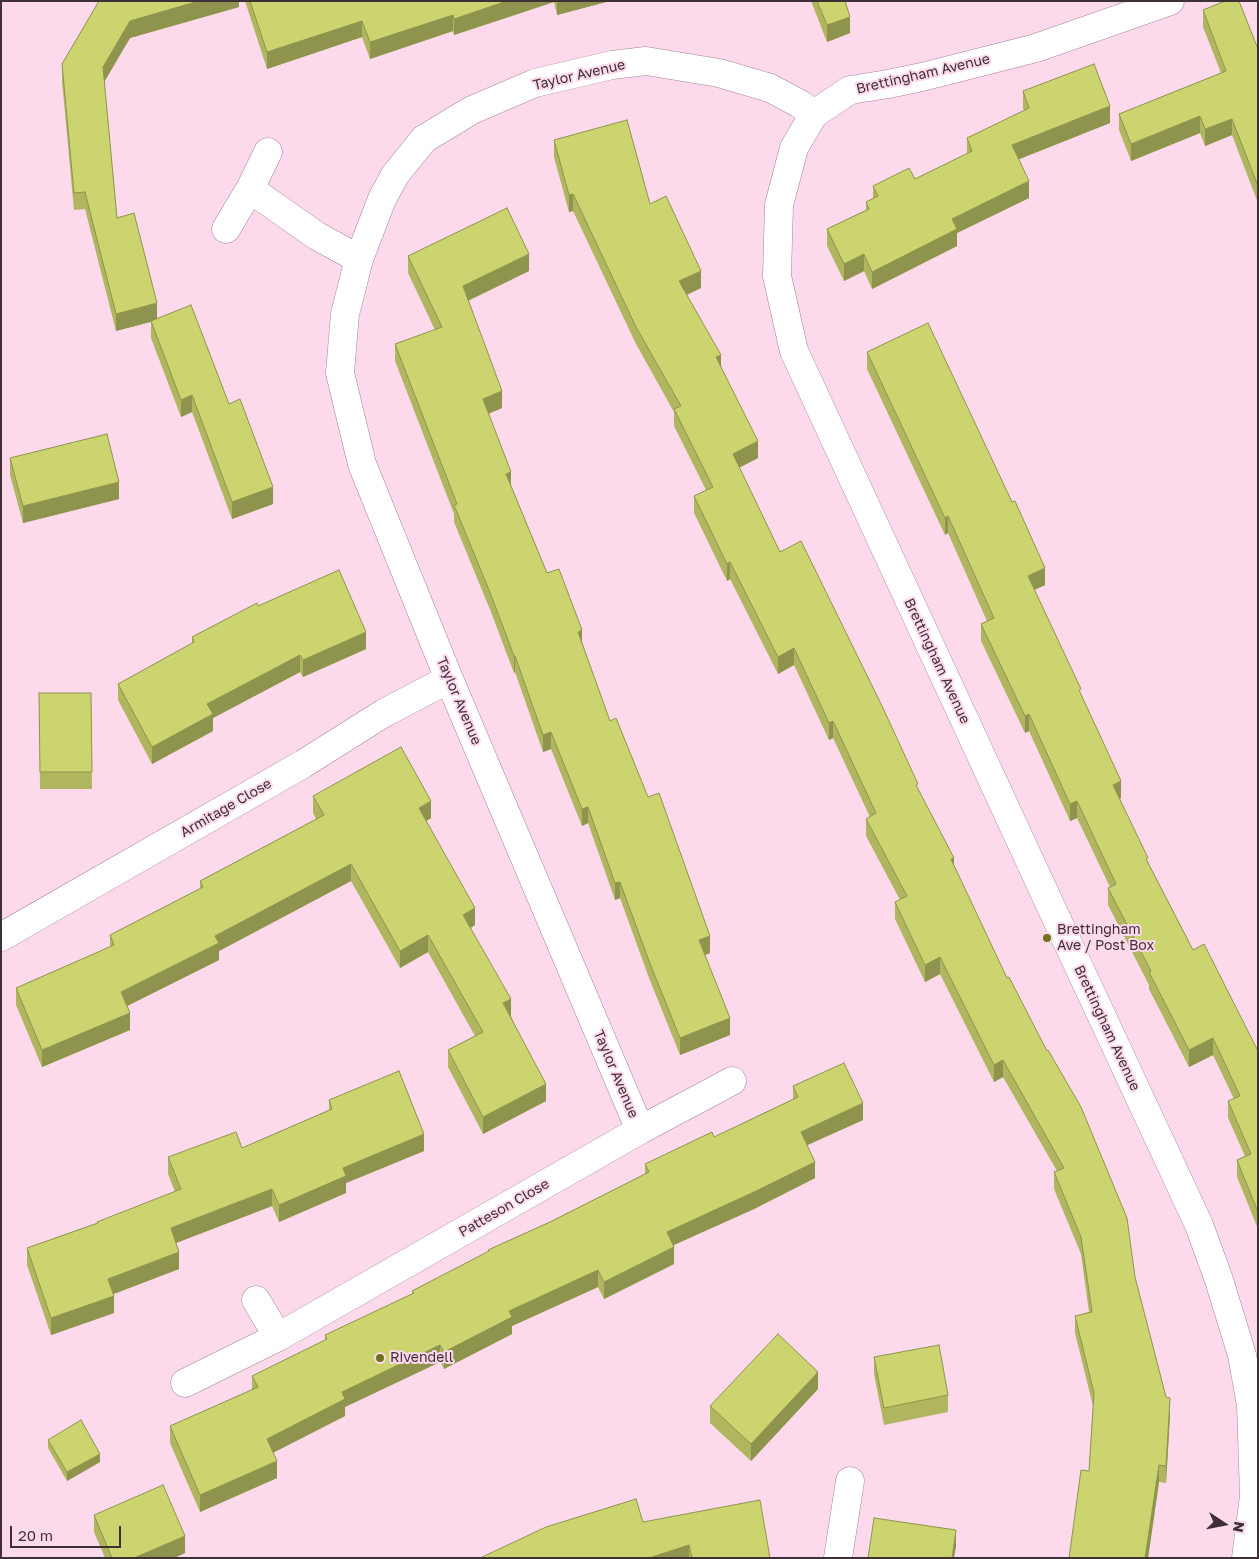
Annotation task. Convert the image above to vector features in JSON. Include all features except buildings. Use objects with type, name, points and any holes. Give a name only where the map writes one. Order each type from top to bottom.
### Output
[{"type":"street","name":"Brettingham Avenue","points":[[1170,1],[1036,48],[922,77],[850,90],[814,114],[794,148],[779,205],[777,276],[794,351],[1199,1225],[1219,1280],[1242,1355],[1251,1405],[1254,1496],[1246,1558]]},
{"type":"street","name":"Taylor Avenue","points":[[640,1130],[449,678],[362,464],[340,373],[345,314],[359,259],[382,199],[395,175],[424,139],[472,110],[535,83],[612,65],[646,61],[719,73],[770,88],[814,114]]},
{"type":"street","points":[[226,229],[250,189],[268,152]]},
{"type":"street","points":[[250,189],[317,236],[359,259]]},
{"type":"street","name":"Armitage Close","points":[[1,937],[449,678]]},
{"type":"street","name":"Patteson Close","points":[[185,1383],[278,1337],[640,1130],[732,1081]]},
{"type":"street","points":[[256,1300],[278,1337]]},
{"type":"street","points":[[838,1558],[850,1482]]},
{"type":"place","name":"Brettingham Ave / Post Box","points":[[1047,938]]},
{"type":"place","name":"Rivendell","points":[[380,1358]]}]
